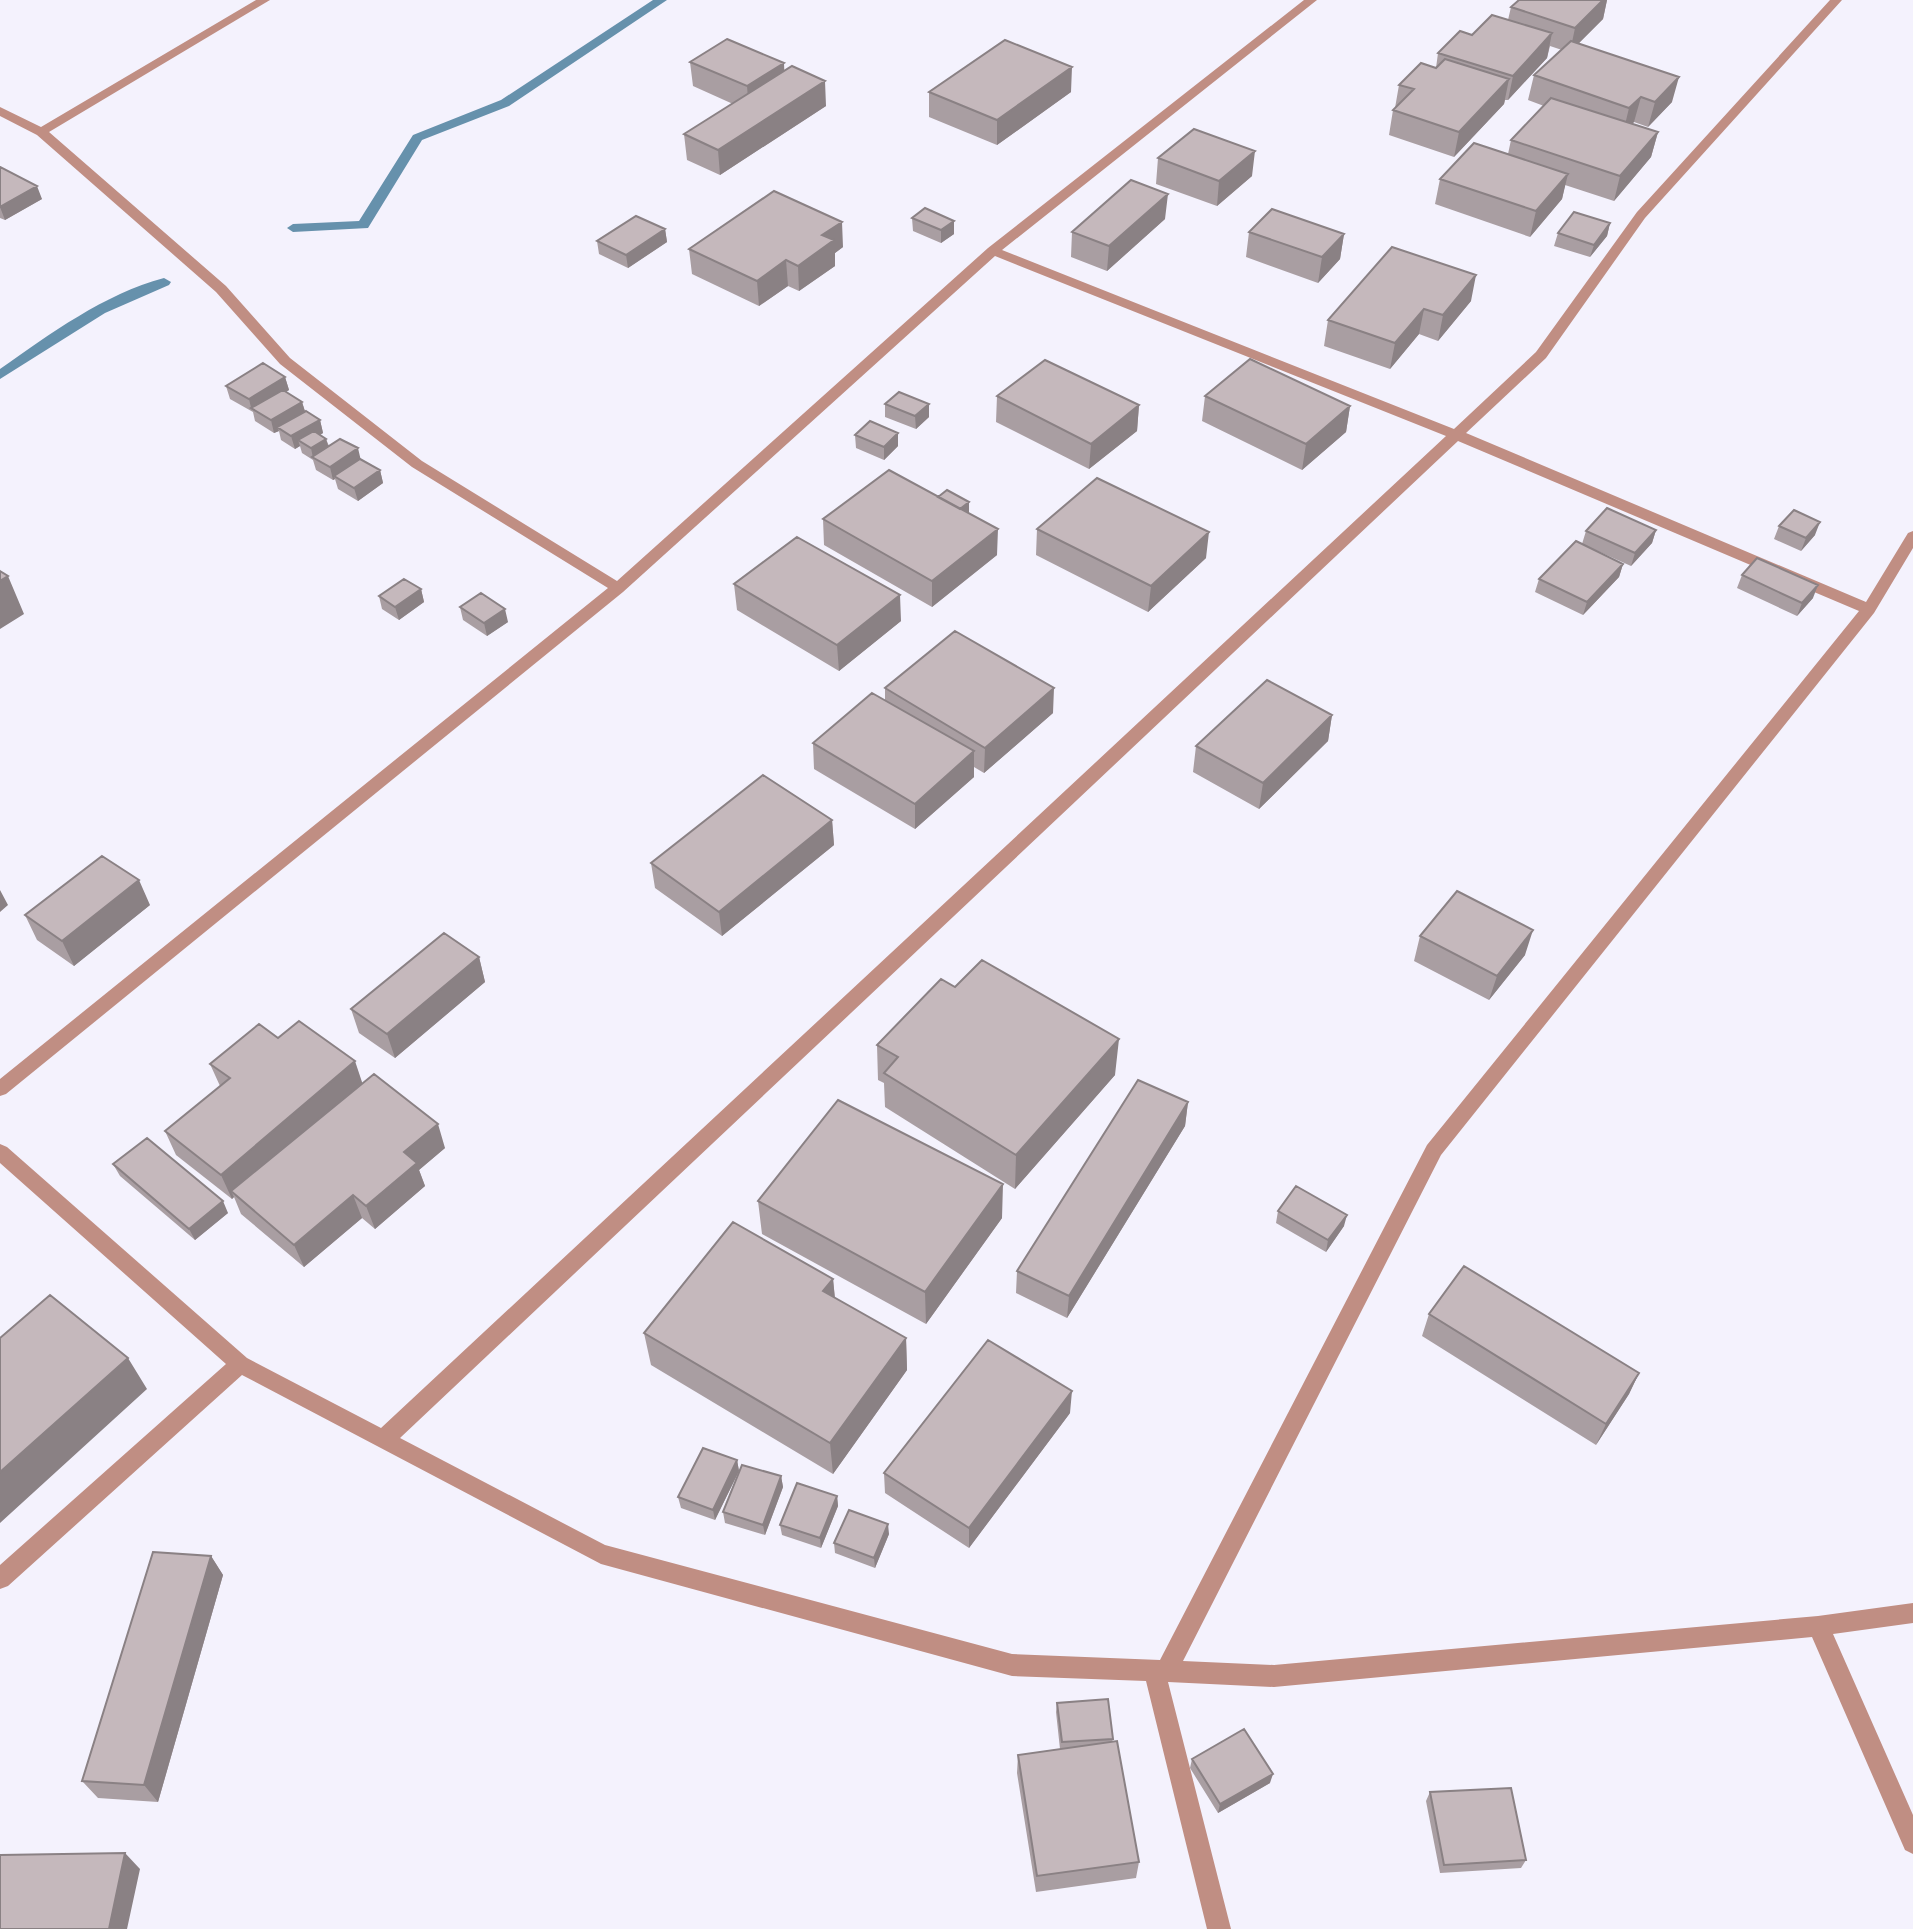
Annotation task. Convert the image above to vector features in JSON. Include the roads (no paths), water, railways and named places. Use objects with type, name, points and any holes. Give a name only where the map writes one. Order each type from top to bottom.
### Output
[{"type":"street","points":[[41,132],[264,0]]},
{"type":"street","points":[[0,1089],[618,588],[993,251],[1311,0]]},
{"type":"street","points":[[384,1439],[1541,355],[1641,215],[1836,0]]},
{"type":"street","points":[[0,111],[41,132],[221,289],[285,361],[417,464],[618,588]]},
{"type":"street","points":[[993,251],[1455,434],[1869,609]]},
{"type":"street","points":[[1219,1929],[1160,1672],[1434,1150],[1869,609],[1913,536]]},
{"type":"street","points":[[0,1152],[240,1364],[601,1554],[1012,1665],[1273,1676],[1818,1626],[1913,1613]]},
{"type":"street","points":[[0,1579],[240,1364]]},
{"type":"street","points":[[1818,1626],[1913,1842]]},
{"type":"waterway","points":[[293,228],[363,225],[417,138],[505,103],[661,0]]},
{"type":"waterway","points":[[0,375],[54,337],[100,310],[164,282]]}]
